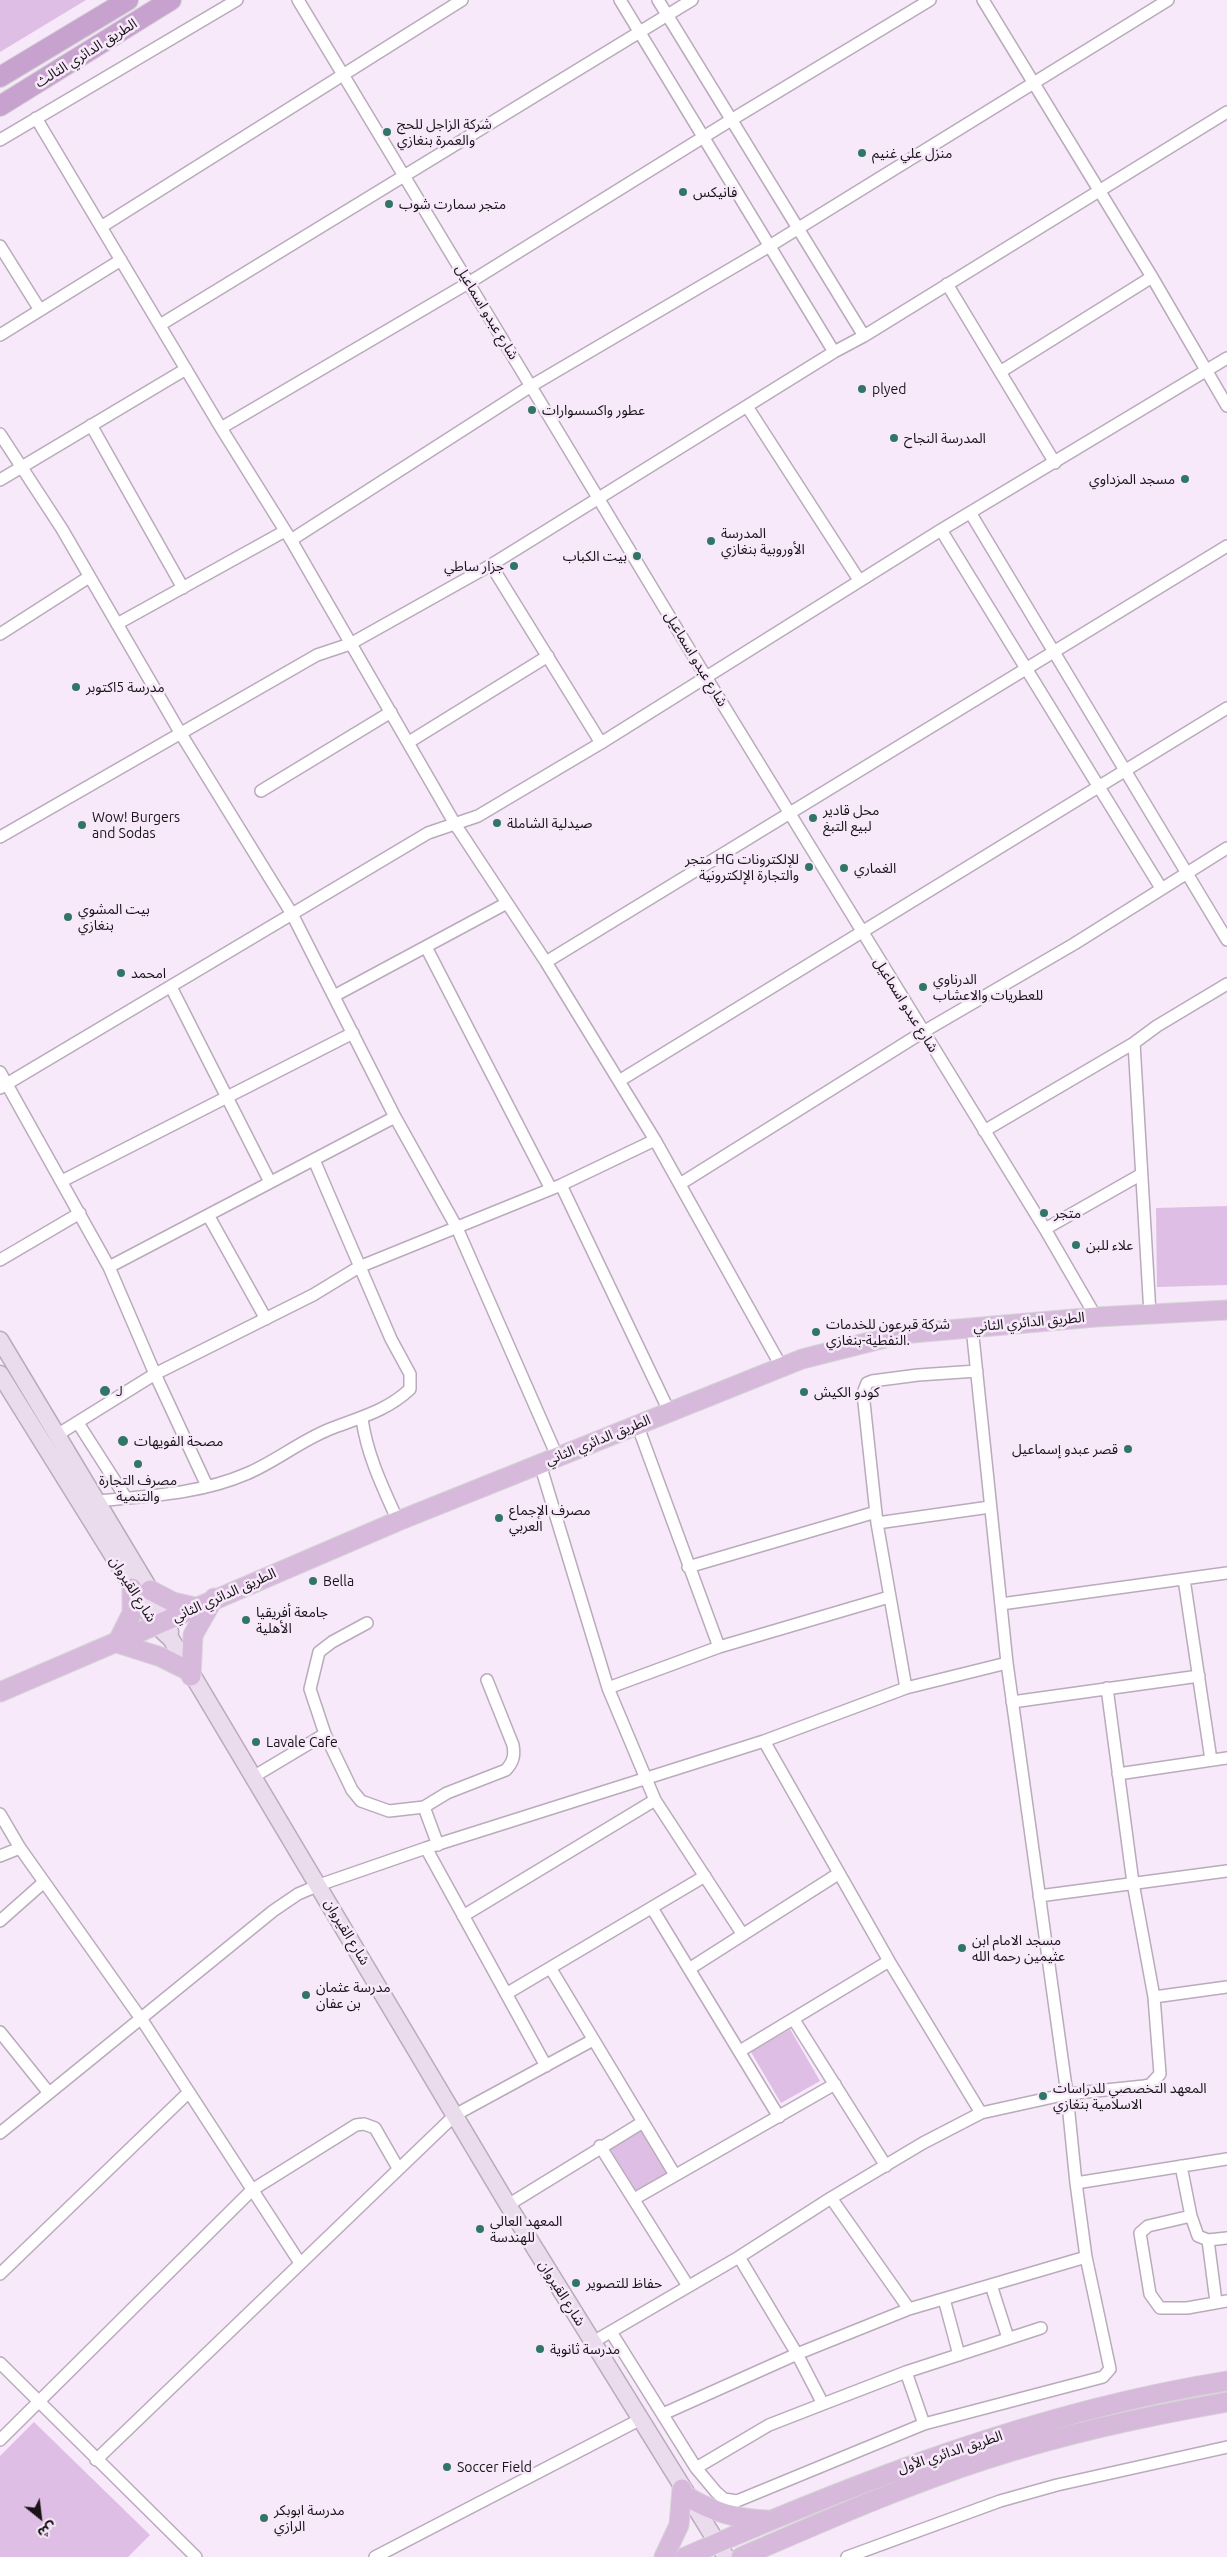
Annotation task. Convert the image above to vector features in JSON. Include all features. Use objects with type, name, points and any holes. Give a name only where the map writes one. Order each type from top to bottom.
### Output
[{"type":"highway","name":"الطريق الدائري الثالث","points":[[0,77],[128,0]]},
{"type":"highway","name":"الطريق الدائري الثالث","points":[[0,106],[171,0]]},
{"type":"main road","name":"الطريق الدائري الثاني","points":[[0,1692],[117,1643],[214,1598],[398,1521],[781,1366],[842,1348],[901,1334],[1096,1317],[1227,1310]]},
{"type":"main road","points":[[0,1340],[97,1501],[141,1589],[173,1602],[195,1607]]},
{"type":"main road","name":"شارع القيروان","points":[[0,1374],[141,1589],[189,1673],[319,1885],[508,2204],[639,2420],[721,2550]]},
{"type":"main road","points":[[141,1589],[132,1613],[117,1643],[161,1657],[189,1673],[193,1635],[214,1598]]},
{"type":"main road","name":"الطريق الدائري الأول","points":[[685,2557],[721,2550],[774,2520],[858,2484],[934,2456],[1045,2421],[1126,2400],[1227,2381]]},
{"type":"main road","name":"الطريق الدائري الأول","points":[[741,2557],[920,2482],[988,2459],[1130,2420],[1227,2402]]},
{"type":"main road","points":[[664,2557],[679,2525],[684,2493],[712,2511],[736,2518],[774,2520]]},
{"type":"main road","points":[[776,2557],[788,2542],[801,2531]]},
{"type":"street","points":[[0,140],[236,0]]},
{"type":"street","name":"شارع عبدو اسماعيل","points":[[298,0],[862,933],[1045,1229],[1096,1317]]},
{"type":"street","points":[[101,227],[462,0]]},
{"type":"street","points":[[620,0],[834,352]]},
{"type":"street","points":[[658,0],[864,336]]},
{"type":"street","points":[[160,325],[404,174],[692,0]]},
{"type":"street","points":[[221,428],[470,282],[731,120],[930,0]]},
{"type":"street","points":[[983,0],[1152,277],[1227,406]]},
{"type":"street","points":[[117,624],[183,588],[288,536],[531,386],[799,228],[1168,0]]},
{"type":"street","points":[[0,837],[317,655],[350,644],[491,565],[748,408],[834,352],[864,336],[1227,112]]},
{"type":"street","points":[[36,118],[221,428],[288,536],[455,824],[546,962],[655,1140],[781,1366]]},
{"type":"street","points":[[0,246],[40,310]]},
{"type":"street","points":[[0,335],[121,260]]},
{"type":"street","points":[[1000,372],[1152,277]]},
{"type":"street","points":[[947,284],[1055,463]]},
{"type":"street","points":[[3,1086],[428,833],[478,816],[601,743],[941,530],[971,514],[1227,358]]},
{"type":"street","points":[[0,480],[186,369]]},
{"type":"street","points":[[748,408],[860,580]]},
{"type":"street","points":[[91,425],[183,588]]},
{"type":"street","points":[[0,434],[62,529],[181,734],[292,914],[395,1117],[457,1228],[557,1456]]},
{"type":"street","points":[[971,514],[1227,940]]},
{"type":"street","points":[[941,530],[1161,888]]},
{"type":"street","points":[[546,962],[1053,650],[1227,546]]},
{"type":"street","points":[[491,565],[601,743]]},
{"type":"street","points":[[0,634],[90,577]]},
{"type":"street","points":[[409,742],[548,656]]},
{"type":"street","points":[[619,1081],[1227,708]]},
{"type":"street","points":[[261,791],[391,712]]},
{"type":"street","points":[[680,1184],[923,1032],[1080,940],[1227,848]]},
{"type":"street","points":[[334,996],[507,903]]},
{"type":"street","points":[[426,947],[556,1187],[669,1411]]},
{"type":"street","points":[[984,1131],[1134,1044],[1157,1026],[1227,984]]},
{"type":"street","points":[[171,986],[270,1182]]},
{"type":"street","points":[[62,1181],[353,1033]]},
{"type":"street","points":[[1134,1044],[1140,1175],[1150,1314]]},
{"type":"street","points":[[0,1072],[3,1086],[62,1181],[110,1267],[155,1374],[207,1486]]},
{"type":"street","points":[[110,1267],[395,1117]]},
{"type":"street","points":[[58,1435],[155,1374],[314,1295],[359,1267],[556,1187],[655,1140]]},
{"type":"street","points":[[97,1501],[207,1486],[247,1474],[329,1430],[362,1419],[398,1400],[410,1389],[410,1374],[391,1339],[314,1160]]},
{"type":"street","points":[[1045,1229],[1140,1175]]},
{"type":"street","points":[[0,1260],[80,1213]]},
{"type":"street","points":[[208,1215],[266,1319]]},
{"type":"street","points":[[611,2332],[696,2468],[724,2499],[737,2501],[924,2424],[1103,2377],[1108,2373],[1110,2364],[1086,2258],[1067,2094],[1012,1702],[972,1327]]},
{"type":"street","points":[[906,1688],[877,1517],[863,1393],[867,1384],[918,1375],[977,1371]]},
{"type":"street","points":[[362,1419],[364,1436],[398,1521]]},
{"type":"street","points":[[78,1423],[126,1498]]},
{"type":"street","points":[[637,1424],[719,1648]]},
{"type":"street","points":[[540,1464],[608,1688],[646,1780],[655,1800],[743,1934]]},
{"type":"street","points":[[688,1567],[877,1517],[990,1507]]},
{"type":"street","points":[[1001,1604],[1227,1573]]},
{"type":"street","points":[[1184,1579],[1212,1760]]},
{"type":"street","points":[[608,1688],[719,1648],[890,1597]]},
{"type":"street","points":[[367,1623],[332,1642],[319,1652],[310,1689],[325,1734],[352,1790],[361,1801],[389,1811],[424,1807],[447,1793],[506,1770],[512,1763],[515,1754],[487,1680]]},
{"type":"street","points":[[0,2133],[273,1912],[298,1894],[426,1848],[646,1780],[764,1741],[906,1688],[1007,1663]]},
{"type":"street","points":[[1012,1702],[1199,1676]]},
{"type":"street","points":[[593,2342],[739,2257],[831,2198],[923,2143],[981,2113],[1067,2094],[1144,2086],[1157,2080],[1160,2074],[1154,1996],[1133,1884],[1107,1688]]},
{"type":"street","points":[[253,1777],[325,1734]]},
{"type":"street","points":[[764,1741],[838,1874],[981,2113]]},
{"type":"street","points":[[1118,1774],[1227,1758]]},
{"type":"street","points":[[463,1916],[655,1800]]},
{"type":"street","points":[[424,1807],[438,1845]]},
{"type":"street","points":[[0,1814],[20,1848],[141,2019],[300,2263]]},
{"type":"street","points":[[0,1856],[20,1848]]},
{"type":"street","points":[[426,1848],[546,2066]]},
{"type":"street","points":[[1040,1896],[1227,1871]]},
{"type":"street","points":[[689,1969],[838,1874]]},
{"type":"street","points":[[506,1994],[705,1876]]},
{"type":"street","points":[[0,1920],[44,1882]]},
{"type":"street","points":[[652,1908],[779,2117]]},
{"type":"street","points":[[740,2051],[889,1961]]},
{"type":"street","points":[[551,1969],[592,2040],[675,2174]]},
{"type":"street","points":[[1154,1996],[1227,1987]]},
{"type":"street","points":[[794,2020],[886,2166]]},
{"type":"street","points":[[0,2032],[49,2093]]},
{"type":"street","points":[[96,2460],[455,2115],[592,2040]]},
{"type":"street","points":[[634,2199],[835,2084]]},
{"type":"street","points":[[0,2274],[188,2092]]},
{"type":"street","points":[[508,2204],[600,2146],[643,2122]]},
{"type":"street","points":[[0,2440],[252,2190],[356,2126],[364,2124],[375,2128],[398,2168]]},
{"type":"street","points":[[600,2146],[688,2286]]},
{"type":"street","points":[[1076,2183],[1227,2159]]},
{"type":"street","points":[[1181,2166],[1191,2216],[1198,2236],[1208,2240],[1227,2238]]},
{"type":"street","points":[[831,2198],[908,2309]]},
{"type":"street","points":[[1191,2216],[1148,2226],[1140,2233],[1150,2294],[1155,2304],[1165,2309],[1187,2308],[1221,2302],[1208,2240]]},
{"type":"street","points":[[739,2257],[797,2354],[823,2404]]},
{"type":"street","points":[[663,2414],[797,2354],[908,2309],[1086,2258]]},
{"type":"street","points":[[992,2285],[1008,2338]]},
{"type":"street","points":[[944,2299],[959,2355]]},
{"type":"street","points":[[696,2468],[769,2425],[906,2372],[1041,2328]]},
{"type":"street","points":[[0,2363],[196,2557]]},
{"type":"street","points":[[906,2372],[924,2424]]},
{"type":"street","points":[[375,2557],[639,2420]]},
{"type":"street","points":[[847,2557],[1000,2501],[1057,2485],[1227,2447]]},
{"type":"shaded area","points":[[0,0],[86,0],[0,52]]},
{"type":"shaded area","points":[[1227,1206],[1227,1285],[1157,1287],[1156,1208]]},
{"type":"shaded area","points":[[790,2029],[820,2081],[781,2103],[751,2052]]},
{"type":"shaded area","points":[[641,2130],[668,2173],[637,2192],[610,2149]]},
{"type":"shaded area","points":[[34,2422],[150,2535],[128,2557],[0,2557],[0,2456]]},
{"type":"place","name":"شركة الزاجل للحج والعمرة بنغازي","points":[[387,132]]},
{"type":"place","name":"منزل علي غنيم","points":[[862,153]]},
{"type":"place","name":"فانيكس","points":[[683,192]]},
{"type":"place","name":"متجر سمارت شوب","points":[[389,204]]},
{"type":"place","name":"plyed","points":[[862,389]]},
{"type":"place","name":"عطور واكسسوارات","points":[[532,410]]},
{"type":"place","name":"المدرسة النجاح","points":[[894,438]]},
{"type":"place","name":"مسجد المزداوي","points":[[1185,479]]},
{"type":"place","name":"المدرسة الأوروبية بنغازي","points":[[711,541]]},
{"type":"place","name":"بيت الكباب","points":[[637,556]]},
{"type":"place","name":"جزار ساطي","points":[[514,566]]},
{"type":"place","name":"مدرسة 5اكتوبر","points":[[76,687]]},
{"type":"place","name":"محل قادير لبيع التبغ","points":[[813,818]]},
{"type":"place","name":"صيدلية الشاملة","points":[[497,823]]},
{"type":"place","name":"Wow! Burgers and Sodas","points":[[82,825]]},
{"type":"place","name":"متجر HG للإلكترونات والتجارة الإلكترونية","points":[[809,867]]},
{"type":"place","name":"الغماري","points":[[844,868]]},
{"type":"place","name":"بيت المشوي بنغازي","points":[[68,917]]},
{"type":"place","name":"امحمد","points":[[121,973]]},
{"type":"place","name":"الدرناوي للعطريات والاعشاب","points":[[923,987]]},
{"type":"place","name":"متجر","points":[[1044,1213]]},
{"type":"place","name":"علاء للبن","points":[[1076,1245]]},
{"type":"place","name":"شركة قبرعون للخدمات النفطية-بنغازي.","points":[[816,1332]]},
{"type":"place","name":"J","points":[[105,1391]]},
{"type":"place","name":"كودو الكيش","points":[[804,1392]]},
{"type":"place","name":"مصحة الفويهات","points":[[123,1441]]},
{"type":"place","name":"قصر عبدو إسماعيل","points":[[1128,1449]]},
{"type":"place","name":"مصرف التجارة والتنمية","points":[[138,1464]]},
{"type":"place","name":"مصرف الإجماع العربي","points":[[499,1518]]},
{"type":"place","name":"Bella","points":[[313,1581]]},
{"type":"place","name":"جامعة أفريقيا الأهلية","points":[[246,1620]]},
{"type":"place","name":"Lavale Cafe","points":[[256,1742]]},
{"type":"place","name":"مسجد الامام ابن عثيمين رحمه الله","points":[[962,1948]]},
{"type":"place","name":"مدرسة عثمان بن عفان","points":[[306,1995]]},
{"type":"place","name":"المعهد التخصصي للدراسات الاسلامية بنغازي","points":[[1043,2096]]},
{"type":"place","name":"المعهد العالي للهندسة","points":[[480,2229]]},
{"type":"place","name":"حفاظ للتصوير","points":[[576,2283]]},
{"type":"place","name":"مدرسة ثانوية","points":[[540,2349]]},
{"type":"place","name":"Soccer Field","points":[[447,2467]]},
{"type":"place","name":"مدرسة ابوبكر الرازي","points":[[264,2518]]}]
